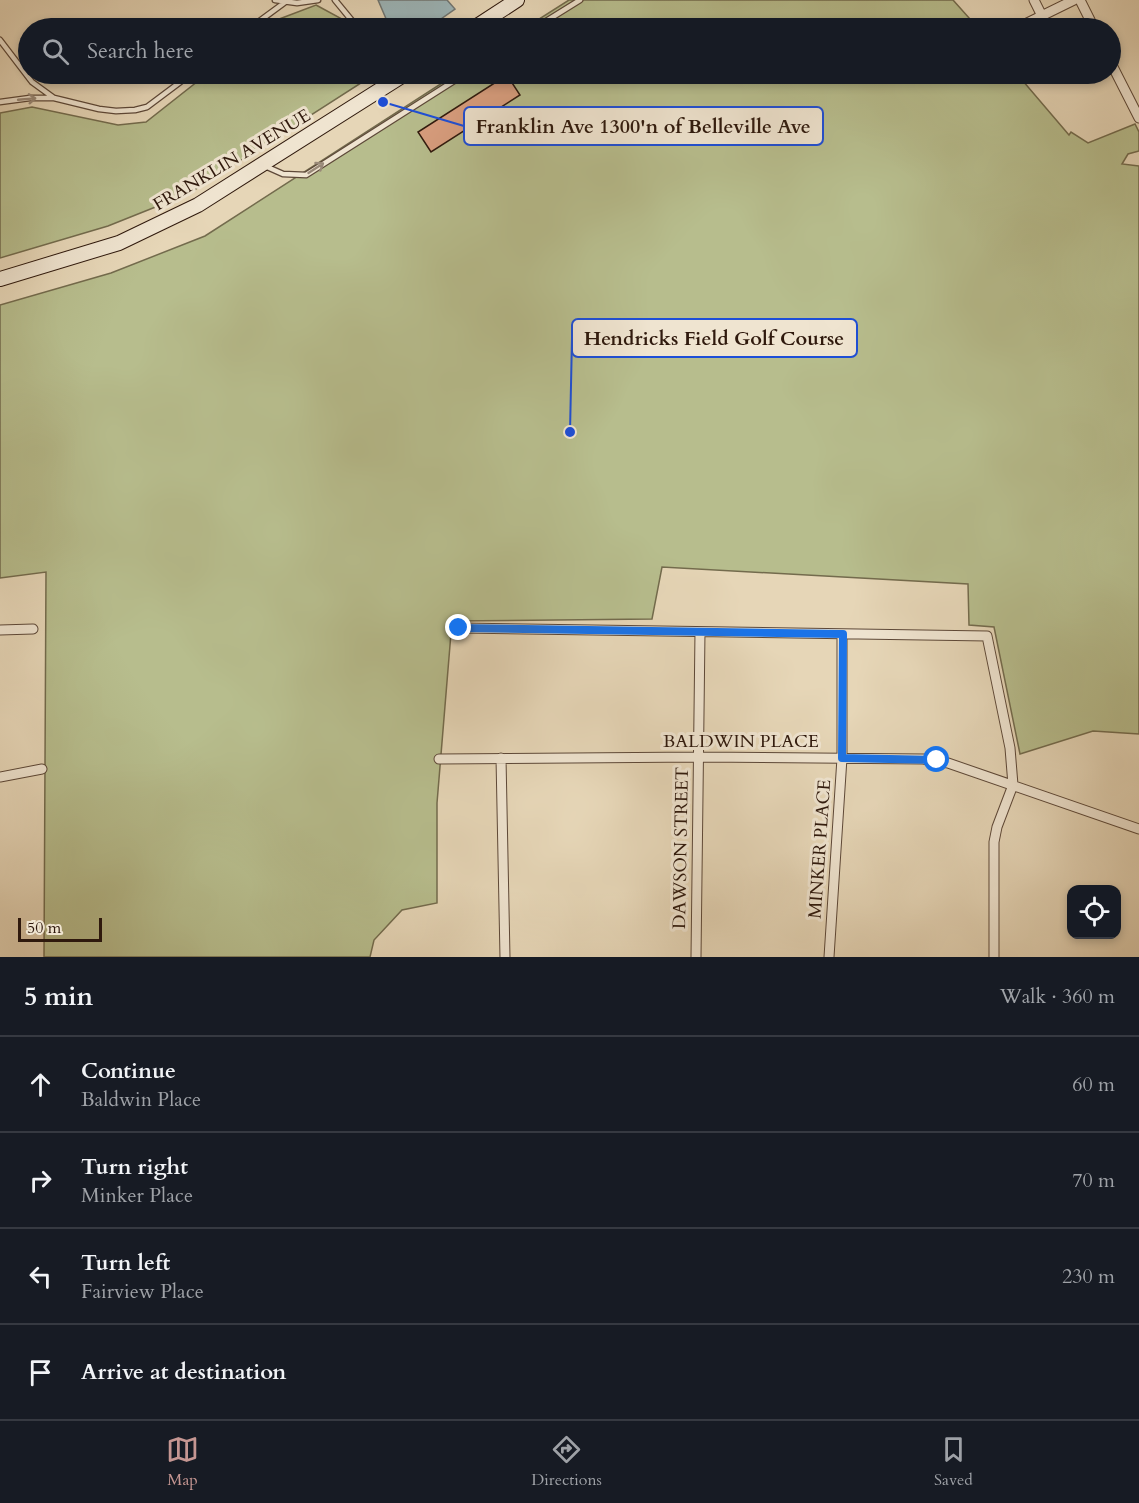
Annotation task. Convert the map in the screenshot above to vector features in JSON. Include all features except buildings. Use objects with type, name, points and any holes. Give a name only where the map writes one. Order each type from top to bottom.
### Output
[{"type":"main road","points":[[489,18],[517,0]]},
{"type":"main road","name":"FRANKLIN AVENUE","points":[[0,279],[119,243],[198,205],[385,84]]},
{"type":"street","points":[[1034,0],[1042,16]]},
{"type":"street","points":[[1038,18],[1074,0]]},
{"type":"street","points":[[1080,0],[1089,18]]},
{"type":"street","points":[[1121,83],[1139,118]]},
{"type":"street","points":[[459,628],[987,636],[1010,748],[1013,785],[997,827],[994,842],[994,957]]},
{"type":"street","points":[[0,630],[33,629]]},
{"type":"street","name":"DAWSON STREET","points":[[696,957],[700,632]]},
{"type":"street","name":"MINKER PLACE","points":[[829,957],[842,758],[843,634]]},
{"type":"street","name":"BALDWIN PLACE","points":[[439,759],[699,757],[937,760],[1139,829]]},
{"type":"street","points":[[501,758],[505,957]]},
{"type":"street","points":[[0,777],[42,769]]},
{"type":"lane","points":[[275,0],[284,3],[306,3],[318,0]]},
{"type":"lane","points":[[335,0],[350,18]]},
{"type":"lane","points":[[551,18],[580,0]]},
{"type":"lane","points":[[264,18],[284,3]]},
{"type":"lane","points":[[0,40],[18,64]]},
{"type":"lane","points":[[35,84],[54,98]]},
{"type":"lane","points":[[0,102],[54,98],[99,109],[135,110],[147,107],[179,84]]},
{"type":"lane","points":[[262,164],[283,174],[306,175],[449,84]]},
{"type":"green space","points":[[569,0],[953,0],[969,18],[541,18]]},
{"type":"green space","points":[[316,5],[340,18],[282,18]]},
{"type":"green space","points":[[194,84],[359,84],[188,194],[108,226],[0,258],[0,113],[32,107],[118,125],[146,122]]},
{"type":"green space","points":[[441,84],[1026,84],[1069,135],[1071,132],[1088,143],[1135,124],[1139,132],[1139,151],[1128,154],[1122,164],[1139,166],[1139,734],[1093,731],[1020,754],[994,627],[969,625],[968,584],[662,567],[652,619],[452,621],[437,803],[437,903],[402,910],[374,940],[370,957],[44,957],[46,572],[0,578],[0,305],[111,273],[205,236]]},
{"type":"water","points":[[378,0],[447,0],[455,9],[442,18],[386,18]]},
{"type":"place","name":"Franklin Ave 1300'n of Belleville Ave","points":[[383,102]]},
{"type":"place","name":"Hendricks Field Golf Course","points":[[570,432]]},
{"type":"route","points":[[459,628],[843,634],[842,758],[937,760]]}]
